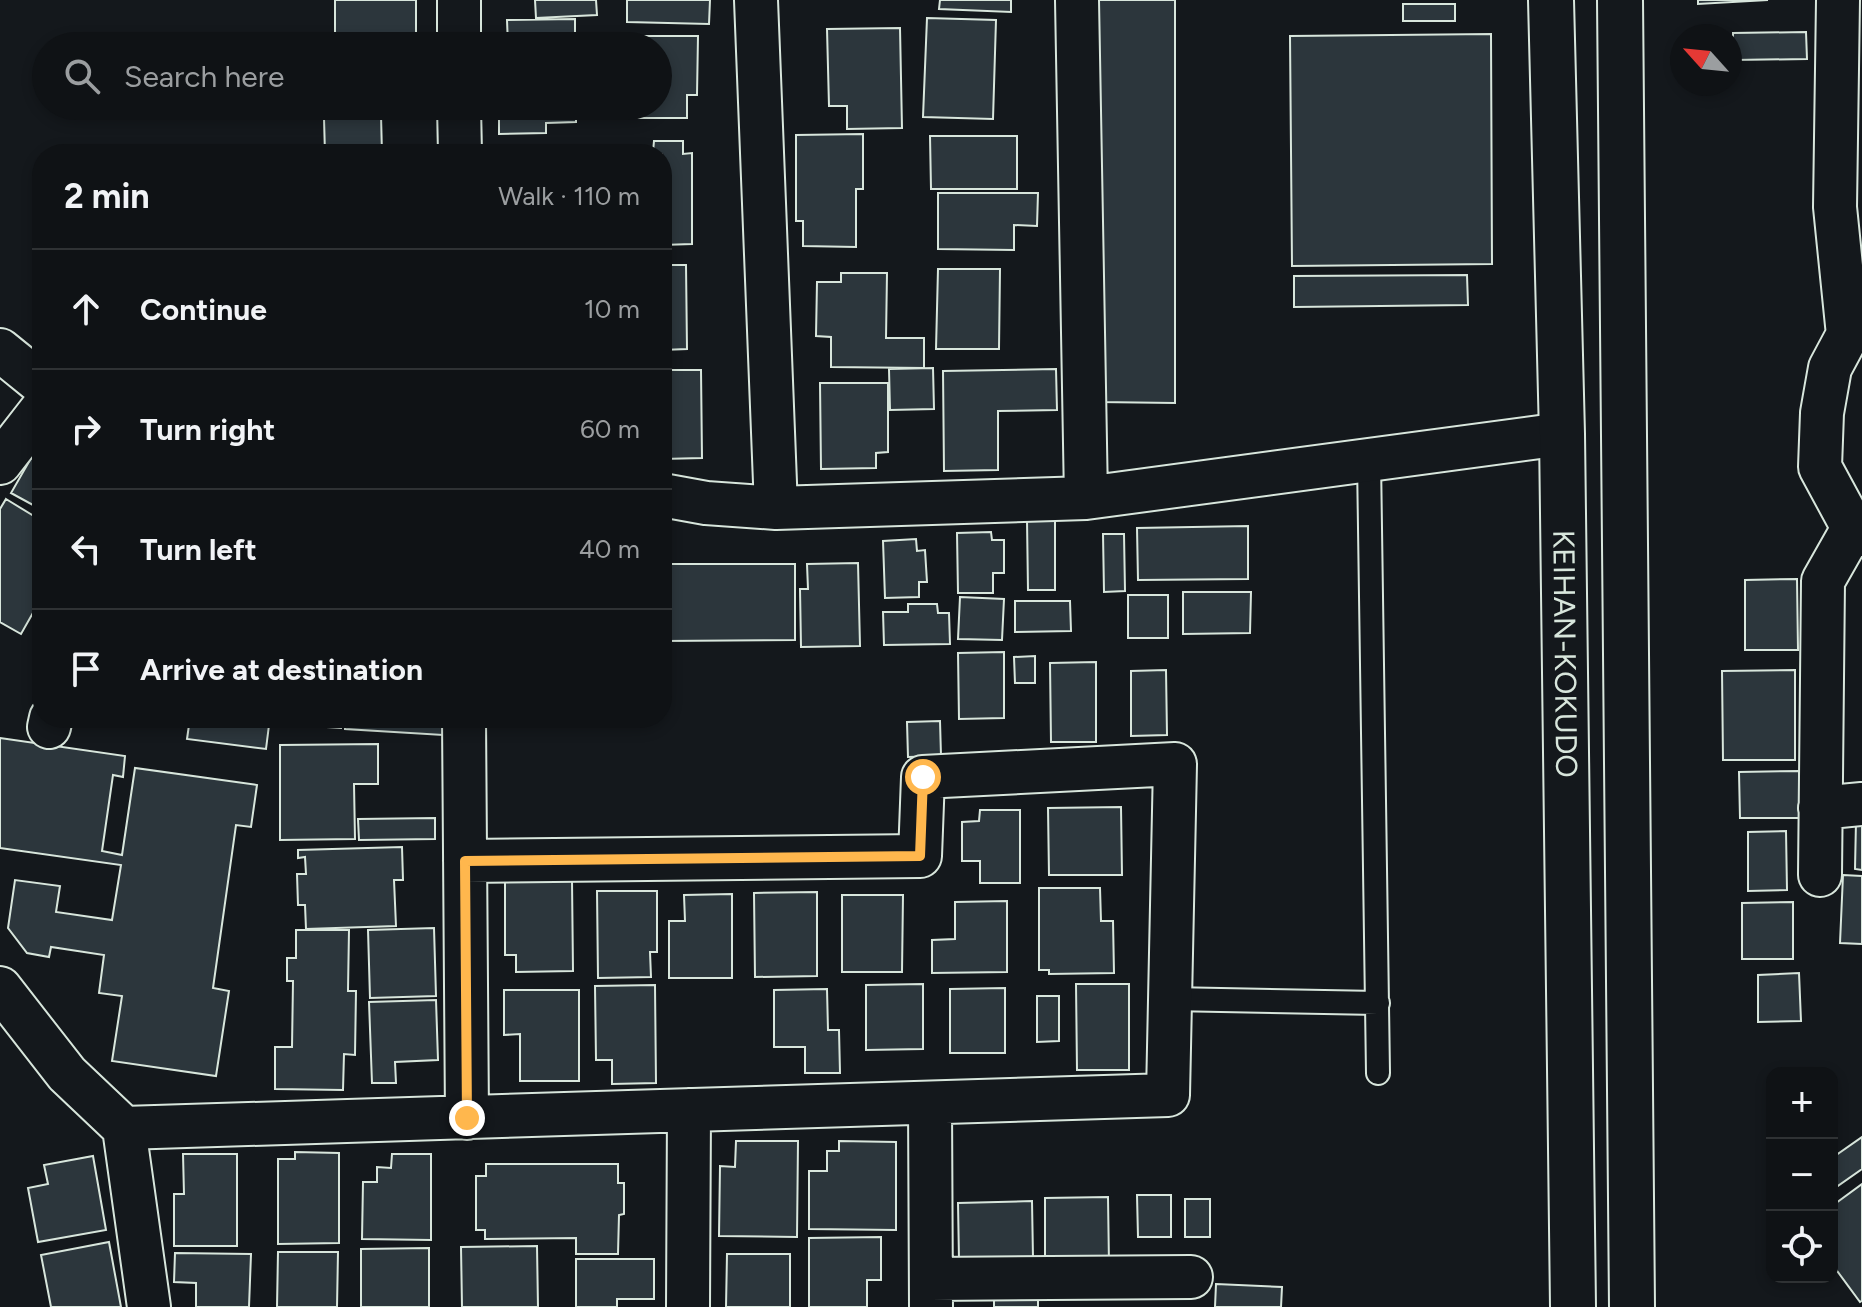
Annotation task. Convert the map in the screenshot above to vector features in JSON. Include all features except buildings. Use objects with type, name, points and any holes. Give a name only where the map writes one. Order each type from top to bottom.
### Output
[{"type":"highway","name":"KEIHAN-KOKUDO","points":[[1551,0],[1562,434],[1573,1307]]},
{"type":"highway","name":"KEIHAN-KOKUDO","points":[[1620,0],[1632,1307]]},
{"type":"street","points":[[459,0],[459,32]]},
{"type":"street","points":[[756,0],[776,508]]},
{"type":"street","points":[[1077,0],[1086,498]]},
{"type":"street","points":[[1820,875],[1823,581],[1857,532],[1820,467],[1822,413],[1830,368],[1855,321],[1835,207],[1838,0]]},
{"type":"street","points":[[459,120],[460,144]]},
{"type":"street","points":[[0,350],[32,376]]},
{"type":"street","points":[[0,463],[32,422]]},
{"type":"street","points":[[672,497],[706,503],[776,508],[1086,498],[1562,434]]},
{"type":"street","points":[[464,728],[467,1118]]},
{"type":"street","points":[[124,1128],[1168,1095],[1175,764],[923,777],[920,856],[465,861]]},
{"type":"street","points":[[1820,808],[1862,804]]},
{"type":"street","points":[[0,988],[67,1074],[124,1128],[149,1307]]},
{"type":"street","points":[[930,1103],[931,1293],[1191,1277]]},
{"type":"street","points":[[688,1307],[689,1110]]},
{"type":"lane","points":[[1369,460],[1378,1073]]},
{"type":"lane","points":[[1170,999],[1378,1003]]},
{"type":"route","points":[[467,1118],[465,861],[920,856],[923,777]]}]
